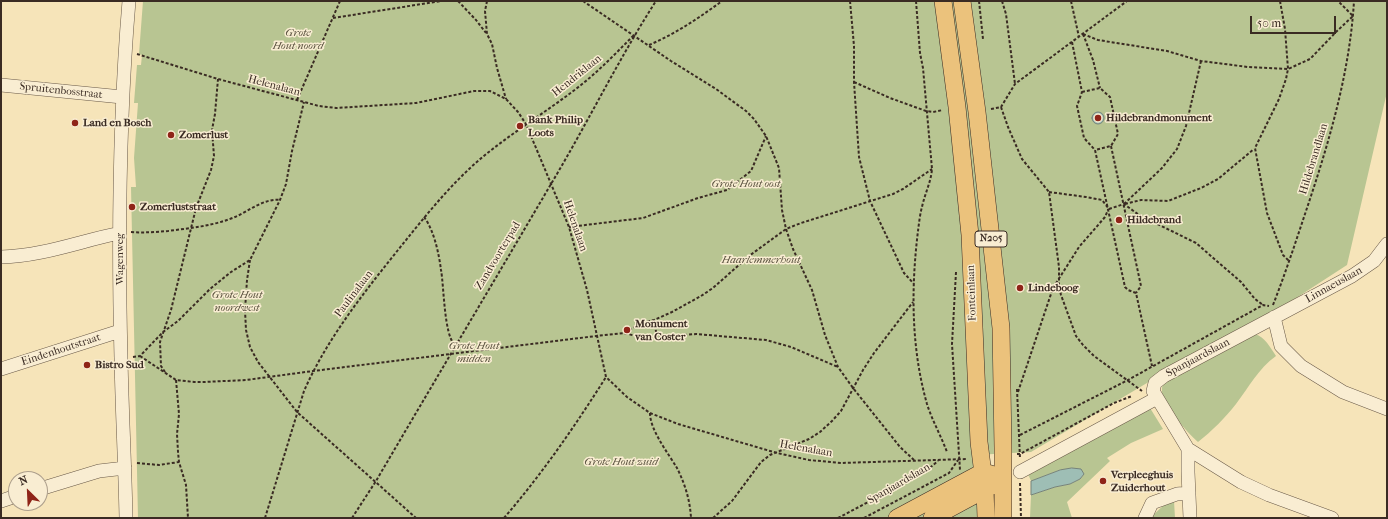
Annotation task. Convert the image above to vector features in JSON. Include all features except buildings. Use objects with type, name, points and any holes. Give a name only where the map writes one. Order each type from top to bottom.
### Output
[{"type":"main road","name":"Fonteinlaan","points":[[943,1],[957,107],[970,235],[979,442],[986,490],[986,518]]},
{"type":"main road","name":"Fonteinlaan","points":[[962,1],[977,112],[1000,328],[1004,448],[1003,518]]},
{"type":"main road","points":[[897,518],[983,472],[1003,479]]},
{"type":"main road","points":[[932,518],[986,490],[1003,479]]},
{"type":"street","name":"Wagenweg","points":[[126,518],[128,466],[120,331],[124,232],[122,98],[129,1]]},
{"type":"street","name":"Spruitenbosstraat","points":[[1,85],[122,98]]},
{"type":"street","points":[[1,258],[59,250],[124,232]]},
{"type":"street","name":"Linnaeuslaan","points":[[1273,312],[1352,276],[1374,261],[1387,244]]},
{"type":"street","points":[[1374,261],[1387,258]]},
{"type":"street","points":[[1273,312],[1281,346],[1301,366],[1342,392],[1387,409]]},
{"type":"street","name":"Spanjaardslaan","points":[[1020,472],[1151,394],[1160,378],[1273,312]]},
{"type":"street","name":"Eindenhoutstraat","points":[[1,369],[120,331]]},
{"type":"street","points":[[1151,394],[1188,449],[1241,482],[1269,496],[1332,518]]},
{"type":"street","points":[[1188,449],[1190,518]]},
{"type":"street","points":[[48,487],[99,471],[128,466]]},
{"type":"street","points":[[1145,518],[1152,503],[1176,494],[1189,493]]},
{"type":"path","points":[[297,100],[340,1]]},
{"type":"path","points":[[333,18],[441,1]]},
{"type":"path","points":[[458,1],[476,20],[487,34],[492,44],[506,99]]},
{"type":"path","points":[[487,1],[485,11],[487,34]]},
{"type":"path","points":[[583,1],[671,61],[716,89],[746,111],[754,119],[766,136],[779,168],[782,210],[786,229],[793,249],[812,290],[825,335],[838,367],[900,447],[914,460]]},
{"type":"path","name":"Zandvoorterpad","points":[[352,518],[376,481],[551,184],[634,35],[656,1]]},
{"type":"path","points":[[649,45],[666,38],[722,1]]},
{"type":"path","points":[[850,1],[854,46],[854,82],[859,157],[870,201],[904,273],[914,284]]},
{"type":"path","points":[[916,1],[932,168],[931,180],[921,208],[913,302],[917,356],[923,389],[930,413],[947,452]]},
{"type":"path","points":[[1002,1],[1006,14],[1015,84]]},
{"type":"path","points":[[1071,1],[1079,37]]},
{"type":"path","points":[[977,112],[1001,107],[1015,84],[1127,1]]},
{"type":"path","points":[[1018,393],[1053,288],[1079,247],[1109,209],[1141,200],[1168,201],[1201,188],[1218,179],[1255,148],[1279,99],[1286,80],[1288,69],[1285,29],[1280,1]]},
{"type":"path","points":[[1083,34],[1098,40],[1167,51],[1201,61],[1248,67],[1288,69],[1310,59],[1353,16],[1338,1]]},
{"type":"path","name":"Hildebrandlaan","points":[[1273,312],[1326,151],[1345,72],[1354,1]]},
{"type":"path","points":[[1083,34],[1093,60],[1100,88],[1110,97],[1118,134],[1111,146],[1142,286],[1136,293]]},
{"type":"path","name":"Hendriklaan","points":[[526,124],[582,84],[634,35]]},
{"type":"path","points":[[1072,42],[1082,92],[1077,106],[1084,138],[1095,150],[1125,287],[1136,293]]},
{"type":"path","name":"Helenalaan","points":[[134,54],[140,54],[218,79],[304,102],[336,108],[416,103],[474,91],[490,91],[506,99],[518,112],[526,124],[569,227],[587,290],[606,377],[627,397],[650,413],[678,424],[778,453],[825,462],[841,463],[959,459]]},
{"type":"path","points":[[1124,204],[1162,168],[1177,149],[1186,126],[1201,61]]},
{"type":"path","points":[[166,373],[161,366],[160,342],[171,310],[190,228],[211,170],[214,156],[212,130],[218,79]]},
{"type":"path","points":[[854,82],[890,98],[926,111],[933,112],[945,109]]},
{"type":"path","points":[[1082,92],[1100,88]]},
{"type":"path","points":[[304,102],[292,151],[286,184],[280,200],[250,260],[245,310],[246,330],[250,346],[254,355],[270,378],[297,412],[416,518]]},
{"type":"path","points":[[1001,107],[1022,159],[1049,192],[1061,295],[1076,336],[1082,345],[1094,356],[1151,394]]},
{"type":"path","name":"Paulinalaan","points":[[265,518],[297,412],[313,371],[334,336],[358,300],[424,217],[459,179],[480,160],[526,124]]},
{"type":"path","points":[[569,227],[643,218],[698,198],[727,190],[751,171],[766,136]]},
{"type":"path","points":[[1095,150],[1111,146]]},
{"type":"path","points":[[1255,148],[1267,213],[1283,255],[1289,261]]},
{"type":"path","points":[[624,333],[639,324],[654,320],[672,312],[713,288],[749,256],[786,229],[801,222],[893,194],[904,189],[932,168]]},
{"type":"path","points":[[1049,192],[1086,196],[1102,200],[1109,209]]},
{"type":"path","points":[[124,232],[142,233],[205,226],[234,217],[262,203],[280,200]]},
{"type":"path","points":[[1124,204],[1139,215],[1196,243],[1241,282],[1254,299],[1273,312]]},
{"type":"path","points":[[424,217],[428,222],[437,248],[441,270],[446,319],[452,343],[455,345]]},
{"type":"path","points":[[132,357],[140,356],[163,332],[178,321],[231,272],[250,260]]},
{"type":"path","name":"Fonteinlaan","points":[[957,269],[952,344],[959,459]]},
{"type":"path","points":[[1136,293],[1152,366]]},
{"type":"path","points":[[713,518],[732,501],[761,462],[770,455],[796,445],[820,432],[832,421],[841,411],[874,353],[913,302]]},
{"type":"path","points":[[1021,518],[1019,435],[1128,380],[1263,306]]},
{"type":"path","points":[[654,320],[657,337]]},
{"type":"path","points":[[140,356],[176,380],[194,382],[246,380],[624,333],[640,337],[696,334],[766,340],[791,347],[838,367]]},
{"type":"path","points":[[504,518],[524,495],[560,447],[606,377]]},
{"type":"path","points":[[176,380],[179,414],[177,434],[179,462],[186,485],[188,518]]},
{"type":"path","points":[[1020,454],[1114,403],[1151,394]]},
{"type":"path","points":[[650,413],[650,418],[655,430],[682,479],[691,508],[692,518]]},
{"type":"path","name":"Spanjaardslaan","points":[[864,518],[949,473],[959,459]]},
{"type":"path","name":"Spanjaardslaan","points":[[838,518],[925,472],[939,460]]},
{"type":"path","points":[[128,466],[159,465],[179,462]]},
{"type":"green space","name":"Haarlemmerhout","points":[[143,1],[1387,1],[1387,92],[1347,265],[1273,313],[1194,355],[1031,452],[975,455],[978,518],[138,518],[131,187],[136,187],[134,158],[138,103],[134,103],[137,65],[141,65],[142,55],[139,54]]},
{"type":"green space","points":[[1255,334],[1259,335],[1264,340],[1276,356],[1259,372],[1227,414],[1198,442],[1182,425],[1165,402],[1162,389],[1163,386],[1167,381]]},
{"type":"green space","points":[[1150,408],[1163,429],[1131,443],[1107,458],[1110,461],[1067,502],[1072,518],[1030,518],[1031,495],[1070,484],[1080,479],[1084,474],[1060,470],[1031,481],[1028,474]]},
{"type":"green space","points":[[1174,501],[1175,518],[1150,518],[1165,504]]},
{"type":"water","points":[[1096,112],[1100,112],[1104,118],[1100,124],[1096,124],[1092,120],[1092,116]]},
{"type":"water","points":[[1072,468],[1081,469],[1084,474],[1080,479],[1070,484],[1031,495],[1031,481],[1060,470]]},
{"type":"place","name":"Hildebrandmonument","points":[[1098,118]]},
{"type":"place","name":"Land en Bosch","points":[[75,123]]},
{"type":"place","name":"Bank Philip Loots","points":[[520,126]]},
{"type":"place","name":"Zomerlust","points":[[171,135]]},
{"type":"place","name":"Zomerluststraat","points":[[132,207]]},
{"type":"place","name":"Hildebrand","points":[[1119,220]]},
{"type":"place","name":"Lindeboog","points":[[1020,288]]},
{"type":"place","name":"Monument van Coster","points":[[627,330]]},
{"type":"place","name":"Bistro Sud","points":[[87,365]]},
{"type":"place","name":"Verpleeghuis Zuiderhout","points":[[1103,481]]},
{"type":"park label","name":"Grote Hout noord","points":[[298,39]]},
{"type":"park label","name":"Grote Hout oost","points":[[746,184]]},
{"type":"park label","name":"Grote Hout noordwest","points":[[237,301]]},
{"type":"park label","name":"Grote Hout midden","points":[[474,352]]},
{"type":"park label","name":"Grote Hout zuid","points":[[621,462]]}]
